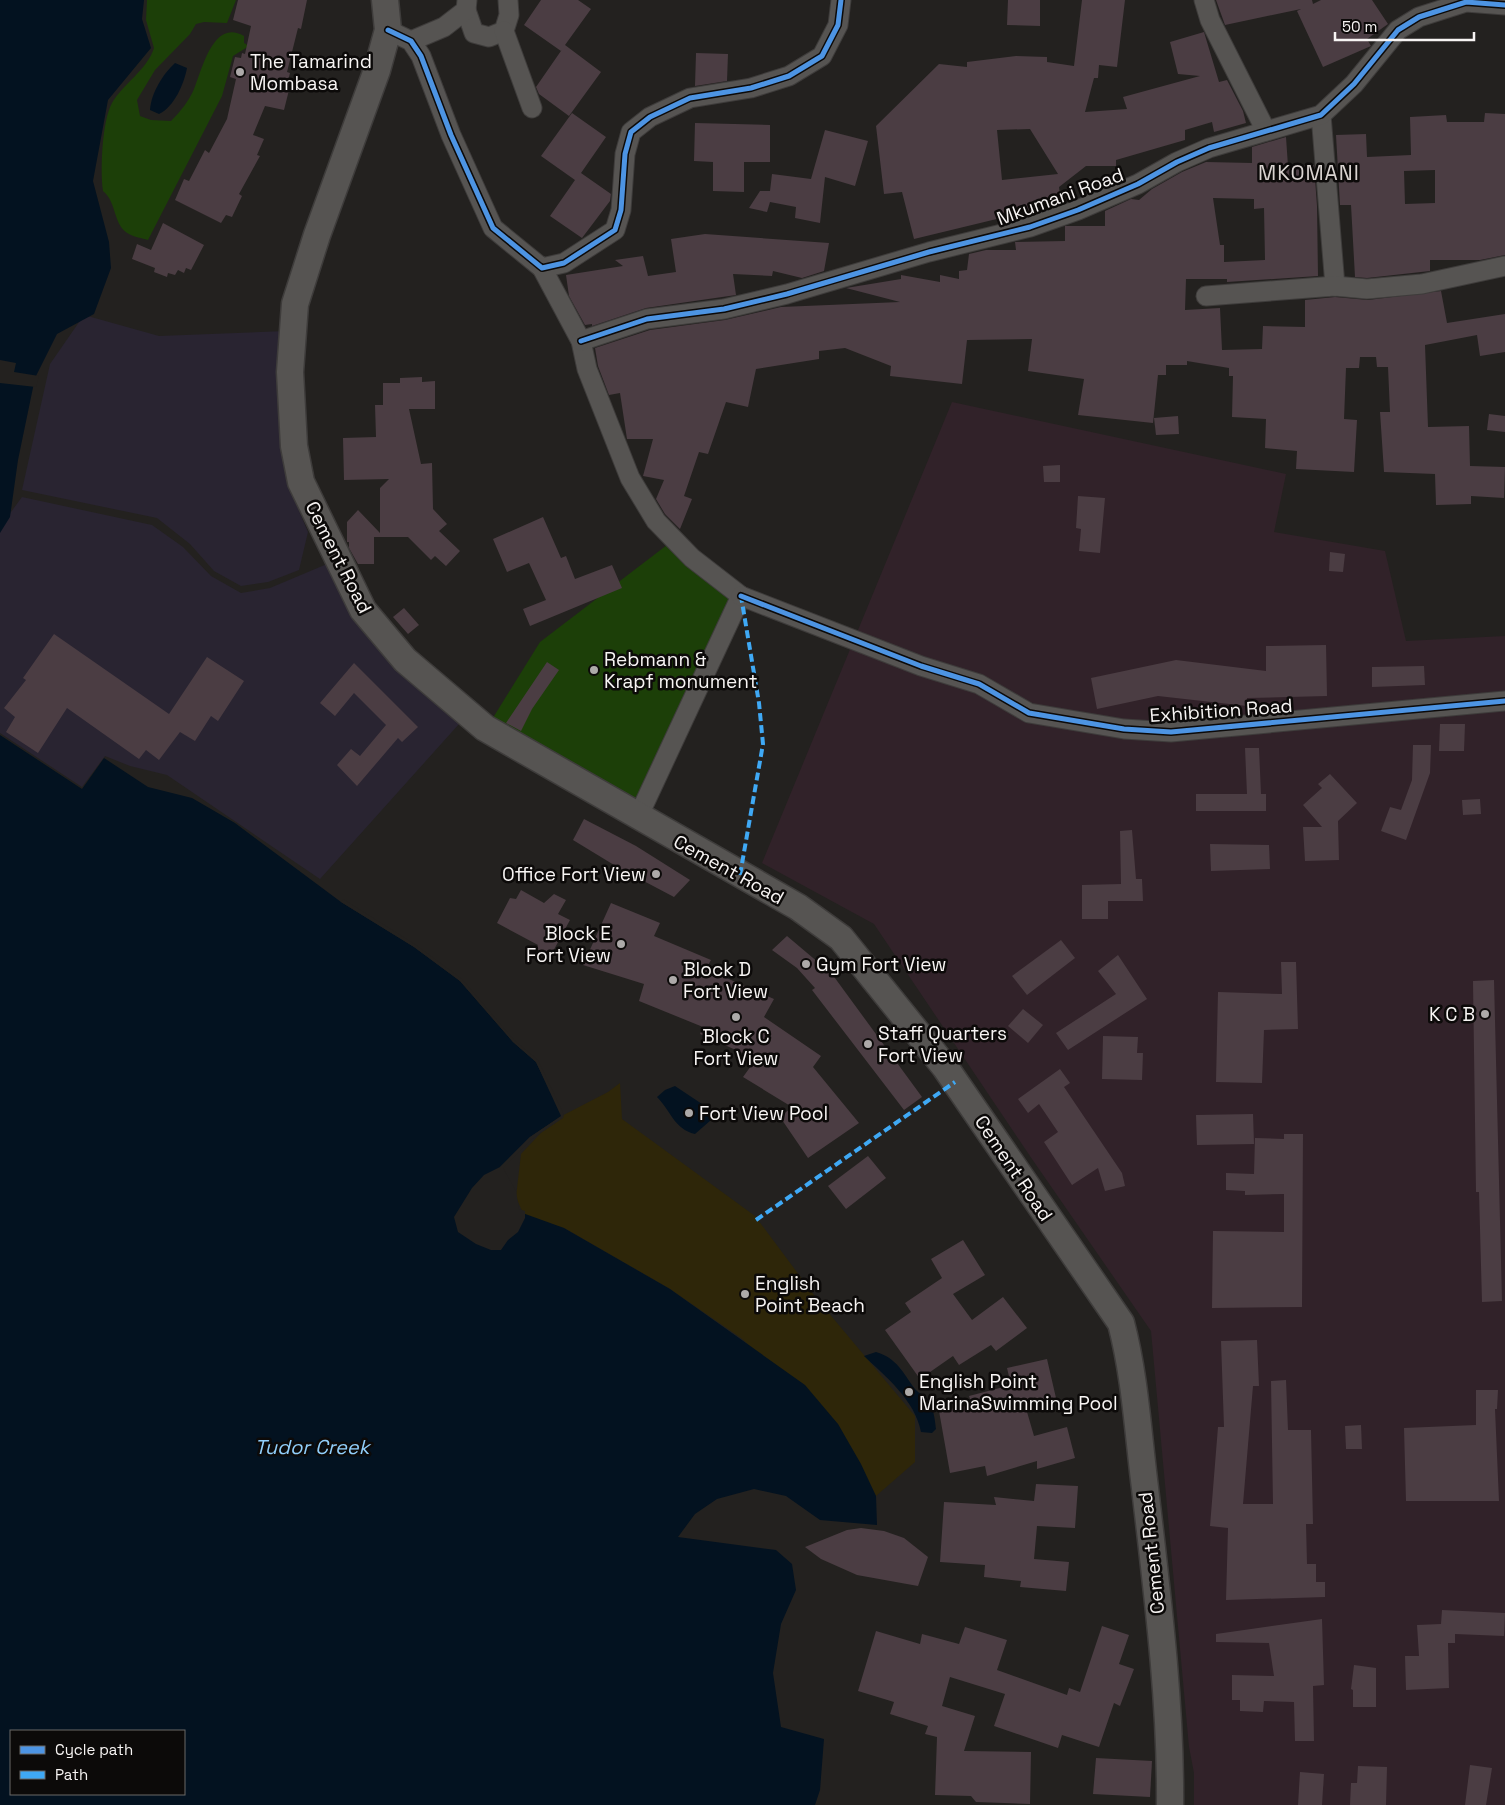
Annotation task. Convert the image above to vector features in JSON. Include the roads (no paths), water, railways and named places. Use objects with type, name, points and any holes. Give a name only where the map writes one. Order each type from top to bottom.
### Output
[{"type":"main road","name":"Cement Road","points":[[385,0],[400,36],[377,70],[317,235],[296,304],[290,372],[294,446],[301,482],[363,610],[405,660],[485,728],[798,907],[841,938],[945,1067],[1121,1323],[1131,1370],[1150,1531],[1170,1763],[1170,1805]]},
{"type":"street","points":[[508,0],[509,15],[504,31],[532,108]]},
{"type":"street","points":[[400,36],[421,56],[451,136],[493,228],[542,268],[564,263],[615,230],[621,210],[625,154],[631,132],[650,117],[690,98],[751,88],[789,76],[822,56],[838,26],[841,0]]},
{"type":"street","points":[[1204,0],[1210,20],[1266,131]]},
{"type":"street","name":"Mkumani Road","points":[[581,341],[647,319],[724,309],[787,294],[929,252],[1030,227],[1078,210],[1138,184],[1178,162],[1209,148],[1321,115],[1354,84],[1398,30],[1439,6],[1466,2],[1505,5]]},
{"type":"street","points":[[400,36],[444,27],[467,5]]},
{"type":"street","points":[[467,5],[474,34],[489,37],[504,31]]},
{"type":"street","points":[[1321,115],[1335,286]]},
{"type":"street","points":[[1206,296],[1335,286],[1367,289],[1422,284],[1505,266]]},
{"type":"street","name":"Exhibition Road","points":[[542,268],[581,341],[587,369],[630,478],[651,512],[692,558],[741,596],[920,666],[980,684],[1029,713],[1124,729],[1171,732],[1505,701]]},
{"type":"street","points":[[638,817],[741,596]]},
{"type":"water","points":[[0,0],[144,0],[142,19],[151,48],[108,100],[93,181],[109,242],[111,268],[94,314],[57,334],[35,378],[18,460],[10,517],[0,533]]},
{"type":"water","points":[[175,63],[187,68],[183,81],[174,101],[159,114],[150,110],[153,97],[162,78]]},
{"type":"water","name":"Tudor Creek","points":[[0,735],[82,789],[104,758],[148,787],[192,798],[235,823],[341,902],[414,947],[460,981],[513,1042],[536,1062],[562,1116],[530,1137],[500,1167],[517,1211],[564,1228],[670,1289],[805,1385],[838,1424],[861,1464],[876,1496],[877,1525],[820,1520],[786,1496],[754,1489],[717,1499],[695,1514],[678,1537],[776,1550],[792,1564],[796,1590],[781,1624],[773,1673],[781,1727],[824,1739],[820,1790],[815,1805],[0,1805]]},
{"type":"water","name":"Fort View Pool","points":[[675,1086],[705,1106],[711,1120],[695,1134],[688,1132],[677,1124],[657,1097],[665,1090]]},
{"type":"water","name":"English Point MarinaSwimming Pool","points":[[876,1352],[894,1362],[916,1390],[930,1402],[936,1429],[932,1433],[921,1432],[918,1420],[906,1399],[864,1356]]},
{"type":"place","name":"The Tamarind Mombasa","points":[[240,72]]},
{"type":"place","name":"Rebmann & Krapf monument","points":[[594,670]]},
{"type":"place","name":"Office Fort View","points":[[656,874]]},
{"type":"place","name":"Block E Fort View","points":[[621,944]]},
{"type":"place","name":"Gym Fort View","points":[[806,964]]},
{"type":"place","name":"Block D Fort View","points":[[673,980]]},
{"type":"place","name":"K C B","points":[[1485,1014]]},
{"type":"place","name":"Block C Fort View","points":[[736,1017]]},
{"type":"place","name":"Staff Quarters Fort View","points":[[868,1044]]},
{"type":"place","name":"Fort View Pool","points":[[689,1113]]},
{"type":"place","name":"English Point Beach","points":[[745,1294]]},
{"type":"place","name":"English Point MarinaSwimming Pool","points":[[909,1392]]},
{"type":"district","name":"MKOMANI","points":[[1309,173]]}]
